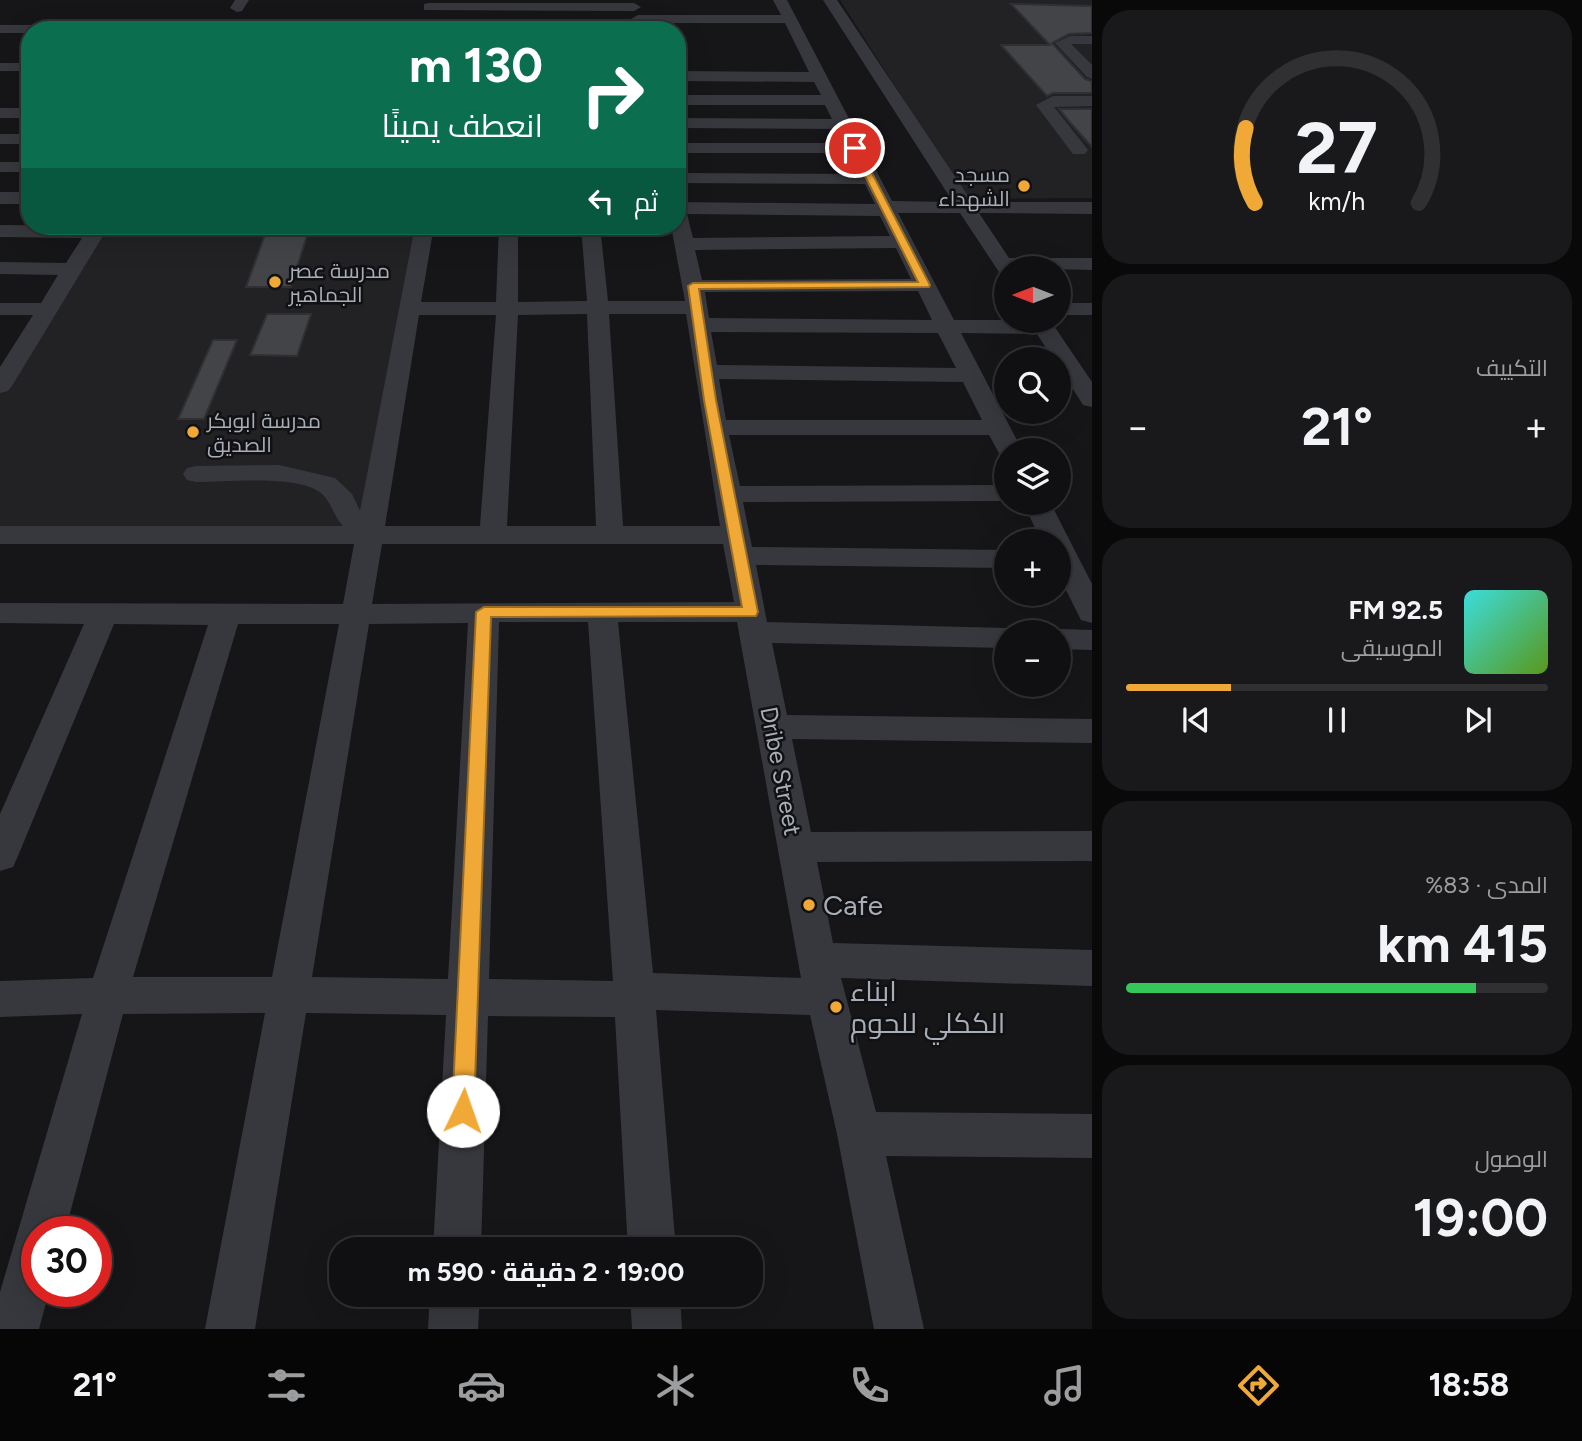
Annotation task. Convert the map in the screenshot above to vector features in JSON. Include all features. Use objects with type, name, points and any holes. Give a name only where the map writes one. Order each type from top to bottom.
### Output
[{"type":"street","points":[[830,0],[998,256]]},
{"type":"street","points":[[412,9],[459,6],[574,6],[788,26],[831,100],[1002,438]]},
{"type":"street","points":[[604,21],[637,12]]},
{"type":"street","points":[[0,29],[21,29]]},
{"type":"street","points":[[1092,40],[1070,40],[1062,43],[1092,74]]},
{"type":"street","points":[[0,67],[21,67]]},
{"type":"street","points":[[686,76],[819,77]]},
{"type":"street","points":[[686,100],[831,100]]},
{"type":"street","points":[[1079,150],[1044,105],[1052,101],[1092,101]]},
{"type":"street","points":[[0,113],[21,113]]},
{"type":"street","points":[[686,123],[843,124]]},
{"type":"street","points":[[0,139],[21,139]]},
{"type":"street","points":[[686,148],[855,148]]},
{"type":"street","points":[[0,167],[21,167]]},
{"type":"street","points":[[686,178],[871,179]]},
{"type":"street","points":[[0,198],[21,198]]},
{"type":"street","points":[[686,209],[1092,208]]},
{"type":"street","points":[[0,231],[21,231]]},
{"type":"street","points":[[0,386],[9,357],[49,309],[93,235]]},
{"type":"street","points":[[230,1329],[422,235]]},
{"type":"street","points":[[493,533],[507,309],[508,235]]},
{"type":"street","points":[[591,235],[598,308],[610,534]]},
{"type":"street","name":"Dribe Street","points":[[683,235],[715,427],[822,979],[859,1134],[899,1329]]},
{"type":"street","points":[[685,243],[903,242]]},
{"type":"street","points":[[1071,264],[1092,264]]},
{"type":"street","points":[[0,268],[73,269]]},
{"type":"street","points":[[410,309],[696,306],[925,285]]},
{"type":"street","points":[[696,306],[946,327],[994,325]]},
{"type":"street","points":[[0,309],[49,309]]},
{"type":"street","points":[[1071,309],[1092,309]]},
{"type":"street","points":[[1071,360],[1092,360]]},
{"type":"street","points":[[1071,366],[1092,400]]},
{"type":"street","points":[[706,372],[971,376]]},
{"type":"street","points":[[715,427],[994,439]]},
{"type":"street","points":[[196,474],[279,473],[326,484],[342,500],[350,518],[370,535]]},
{"type":"street","points":[[728,494],[994,492]]},
{"type":"street","points":[[0,535],[610,534],[738,546],[994,558]]},
{"type":"street","points":[[1071,574],[1092,613]]},
{"type":"street","points":[[602,611],[635,995],[651,1237]]},
{"type":"street","points":[[0,614],[357,615],[602,611],[994,637]]},
{"type":"street","points":[[458,1237],[484,612]]},
{"type":"street","points":[[0,856],[103,615]]},
{"type":"street","points":[[46,1216],[108,994],[226,615]]},
{"type":"street","points":[[1071,639],[1092,640]]},
{"type":"street","points":[[773,727],[1092,731]]},
{"type":"street","points":[[796,847],[1092,846]]},
{"type":"street","points":[[0,999],[108,994],[288,993],[468,999],[635,995],[822,979],[1092,968]]},
{"type":"street","points":[[859,1134],[1092,1136]]},
{"type":"street","points":[[14,1329],[21,1304]]},
{"type":"street","points":[[453,1329],[454,1307]]},
{"type":"street","points":[[656,1307],[657,1329]]},
{"type":"shaded area","points":[[840,0],[1092,0],[1092,198],[967,199]]},
{"type":"shaded area","points":[[95,235],[421,235],[369,535],[0,535],[0,386]]},
{"type":"building","points":[[1011,4],[1092,6],[1092,33],[1069,34],[1052,43],[1085,79],[1092,81],[1092,93],[1053,93],[1047,96],[1001,45],[1050,45]]},
{"type":"building","points":[[1059,109],[1092,109],[1092,147],[1068,120]]},
{"type":"building","points":[[265,235],[307,235],[291,287],[246,287]]},
{"type":"building","points":[[267,314],[311,314],[297,356],[250,355]]},
{"type":"building","points":[[213,340],[237,340],[204,419],[178,419]]},
{"type":"place","name":"مسجد الشهداء","points":[[1024,186]]},
{"type":"place","name":"مدرسة عصر الجماهير","points":[[275,282]]},
{"type":"place","name":"مدرسة ابوبكر الصديق","points":[[193,432]]},
{"type":"place","name":"Cafe","points":[[809,905]]},
{"type":"place","name":"ابناء الككلي للحوم","points":[[836,1007]]},
{"type":"route","points":[[463,1111],[484,612],[751,612],[710,400],[693,286],[925,285],[855,148]]}]
